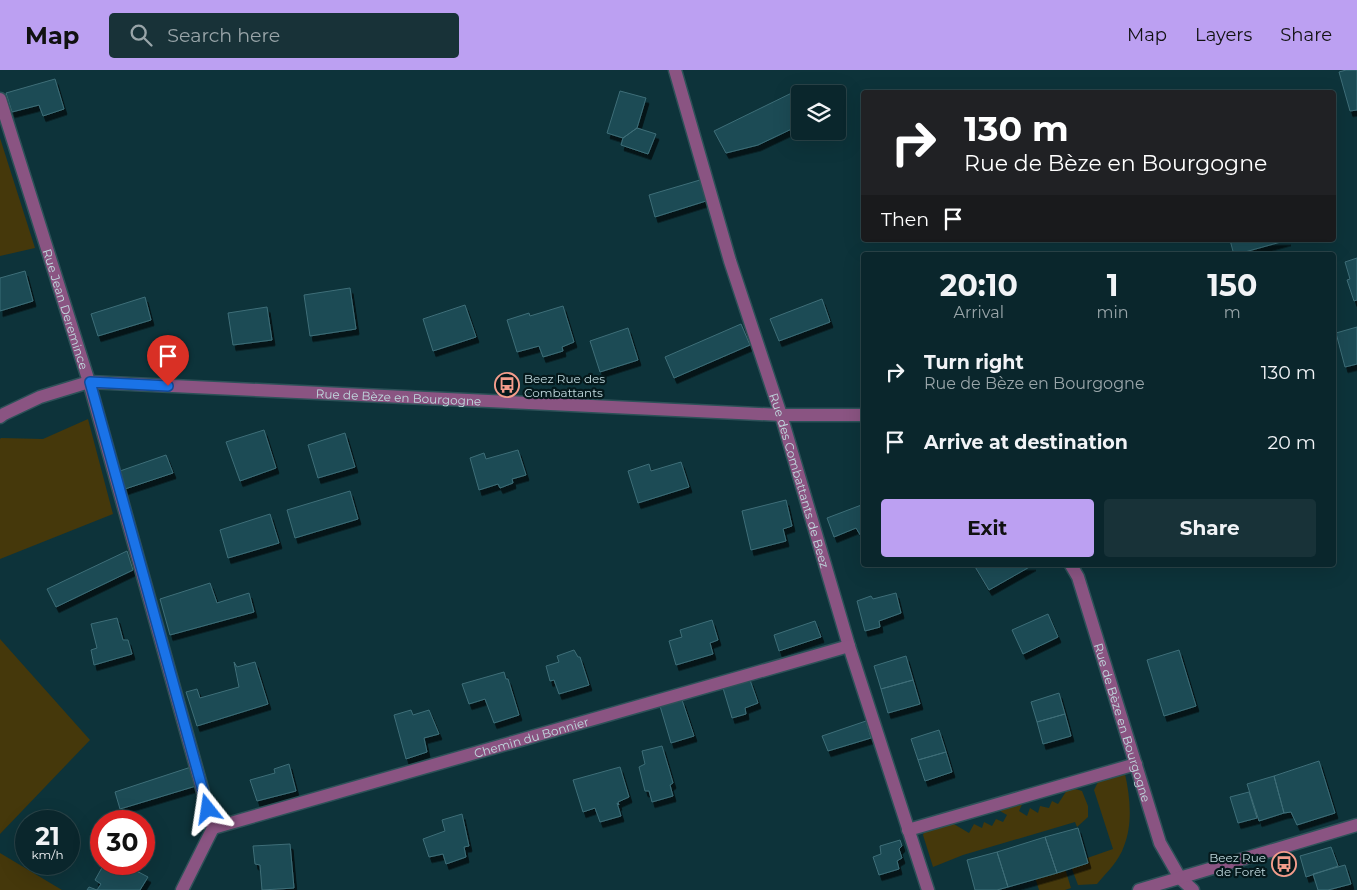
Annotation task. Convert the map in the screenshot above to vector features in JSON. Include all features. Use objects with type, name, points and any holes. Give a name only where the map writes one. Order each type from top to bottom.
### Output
[{"type":"street","name":"Rue des Combattants de Beez","points":[[675,70],[730,261],[781,415],[849,646],[928,890]]},
{"type":"street","name":"Rue Jean Deremince","points":[[0,99],[90,382],[213,828]]},
{"type":"street","name":"Rue de Bèze en Bourgogne","points":[[0,417],[40,397],[90,382],[781,415],[861,415]]},
{"type":"street","name":"Rue de Bèze en Bourgogne","points":[[1072,567],[1078,576],[1160,843],[1180,878],[1193,890]]},
{"type":"street","name":"Chemin du Bonnier","points":[[213,828],[849,646]]},
{"type":"street","points":[[908,830],[1136,764]]},
{"type":"street","points":[[1139,890],[1357,825]]},
{"type":"street","points":[[182,890],[213,828]]},
{"type":"shaded area","points":[[0,138],[35,248],[0,256]]},
{"type":"shaded area","points":[[88,419],[113,514],[0,559],[0,439],[43,439]]},
{"type":"shaded area","points":[[0,639],[90,740],[23,810],[15,810],[15,818],[0,834]]},
{"type":"shaded area","points":[[1125,774],[1130,819],[1122,851],[1097,884],[1078,885],[1070,864],[1113,849],[1094,790],[1099,780]]},
{"type":"shaded area","points":[[1069,787],[1082,791],[1088,806],[1088,817],[1077,827],[1075,822],[963,855],[933,867],[923,835],[926,827],[947,820],[969,833],[974,824],[982,828],[984,822],[992,826],[996,819],[1003,822],[1007,815],[993,807],[1011,807],[1026,796],[1019,811],[1027,816],[1030,808],[1038,813],[1040,806],[1049,808],[1052,801],[1058,804]]},
{"type":"shaded area","points":[[0,853],[15,862],[15,875],[37,875],[62,890],[0,890]]},
{"type":"shaded area","points":[[1064,865],[1071,888],[1065,890],[1039,890],[1034,874]]},
{"type":"building","points":[[1357,70],[1357,110],[1350,111],[1339,72]]},
{"type":"building","points":[[55,79],[64,109],[43,116],[39,105],[12,112],[6,93]]},
{"type":"building","points":[[620,91],[646,98],[637,128],[623,138],[607,133]]},
{"type":"building","points":[[791,93],[791,129],[758,145],[726,153],[714,131]]},
{"type":"building","points":[[637,128],[656,134],[648,154],[621,145],[623,138]]},
{"type":"building","points":[[700,180],[706,201],[655,217],[649,195]]},
{"type":"building","points":[[1231,242],[1281,242],[1245,252],[1233,252]]},
{"type":"building","points":[[1357,258],[1357,300],[1354,301],[1347,280],[1350,279],[1345,262]]},
{"type":"building","points":[[25,271],[33,301],[0,311],[0,278]]},
{"type":"building","points":[[350,288],[356,329],[310,336],[304,295]]},
{"type":"building","points":[[145,297],[151,320],[98,336],[91,314]]},
{"type":"building","points":[[822,299],[830,322],[779,341],[770,319]]},
{"type":"building","points":[[465,305],[476,337],[433,351],[423,319]]},
{"type":"building","points":[[563,306],[574,342],[562,347],[563,351],[543,357],[539,346],[517,352],[507,320],[529,313],[530,316]]},
{"type":"building","points":[[267,307],[272,340],[233,345],[228,313]]},
{"type":"building","points":[[741,324],[750,345],[674,378],[665,357]]},
{"type":"building","points":[[1357,327],[1357,364],[1345,367],[1336,333]]},
{"type":"building","points":[[628,328],[638,360],[600,372],[590,341]]},
{"type":"building","points":[[264,430],[276,468],[240,481],[226,442]]},
{"type":"building","points":[[345,433],[355,467],[318,478],[308,445]]},
{"type":"building","points":[[518,450],[526,475],[512,479],[513,483],[500,488],[498,484],[479,490],[470,458],[484,453],[486,459]]},
{"type":"building","points":[[166,455],[173,473],[125,489],[120,471]]},
{"type":"building","points":[[681,462],[689,487],[638,503],[628,471],[649,464],[651,471]]},
{"type":"building","points":[[350,491],[358,519],[295,538],[287,510]]},
{"type":"building","points":[[786,500],[792,526],[783,529],[786,541],[751,550],[742,511]]},
{"type":"building","points":[[861,505],[861,536],[856,528],[834,537],[827,518]]},
{"type":"building","points":[[270,514],[279,543],[228,558],[220,530]]},
{"type":"building","points":[[127,551],[133,570],[56,607],[47,589]]},
{"type":"building","points":[[975,567],[1029,567],[989,590]]},
{"type":"building","points":[[210,583],[217,603],[249,593],[254,612],[170,635],[160,599]]},
{"type":"building","points":[[896,593],[901,613],[879,621],[880,627],[865,631],[857,601],[871,596],[873,599]]},
{"type":"building","points":[[1048,614],[1058,637],[1023,654],[1012,630]]},
{"type":"building","points":[[117,618],[123,640],[128,640],[132,654],[94,665],[91,650],[97,648],[91,624]]},
{"type":"building","points":[[712,620],[718,640],[710,643],[713,654],[676,665],[669,641],[682,637],[680,630]]},
{"type":"building","points":[[815,621],[821,637],[779,651],[774,635]]},
{"type":"building","points":[[574,650],[578,657],[580,657],[589,685],[559,694],[554,680],[550,681],[546,666],[559,662],[557,656]]},
{"type":"building","points":[[1179,650],[1196,706],[1164,716],[1147,660]]},
{"type":"building","points":[[906,656],[913,680],[881,689],[874,666]]},
{"type":"building","points":[[234,662],[237,667],[255,662],[268,704],[197,726],[186,692],[197,689],[200,698],[239,687]]},
{"type":"building","points":[[504,672],[519,715],[494,723],[485,699],[469,704],[462,684]]},
{"type":"building","points":[[750,680],[758,703],[745,708],[746,714],[732,718],[723,688]]},
{"type":"building","points":[[913,680],[920,704],[888,713],[881,689]]},
{"type":"building","points":[[1059,693],[1065,714],[1037,722],[1031,702]]},
{"type":"building","points":[[682,700],[694,736],[671,743],[660,706]]},
{"type":"building","points":[[411,710],[413,715],[429,710],[439,734],[424,738],[427,752],[406,759],[394,715]]},
{"type":"building","points":[[1065,714],[1071,736],[1043,744],[1037,722]]},
{"type":"building","points":[[866,721],[871,738],[828,751],[822,736]]},
{"type":"building","points":[[939,730],[946,752],[918,760],[911,739]]},
{"type":"building","points":[[662,746],[673,783],[670,785],[673,796],[652,802],[649,791],[645,791],[639,767],[645,764],[642,751]]},
{"type":"building","points":[[946,752],[952,772],[925,781],[918,760]]},
{"type":"building","points":[[1319,761],[1335,813],[1297,825],[1291,812],[1284,813],[1274,776]]},
{"type":"building","points":[[289,764],[296,791],[257,801],[250,780],[275,773],[274,769]]},
{"type":"building","points":[[191,767],[196,786],[120,809],[115,792]]},
{"type":"building","points":[[620,767],[629,797],[618,802],[619,805],[617,803],[621,816],[600,822],[595,808],[583,812],[573,780]]},
{"type":"building","points":[[1274,776],[1284,813],[1259,821],[1247,784]]},
{"type":"building","points":[[1249,792],[1257,818],[1238,823],[1230,797]]},
{"type":"building","points":[[462,814],[469,846],[464,847],[466,857],[446,864],[443,854],[429,857],[423,839],[445,831],[442,820]]},
{"type":"building","points":[[1078,828],[1088,863],[1057,873],[1045,837]]},
{"type":"building","points":[[1045,837],[1057,873],[1008,887],[997,852]]},
{"type":"building","points":[[900,840],[902,846],[899,849],[902,858],[897,861],[899,869],[879,875],[873,857],[881,854],[880,846]]},
{"type":"building","points":[[290,844],[294,888],[262,890],[260,865],[255,864],[253,846]]},
{"type":"building","points":[[1331,847],[1338,866],[1306,877],[1300,856]]},
{"type":"building","points":[[997,852],[1008,887],[997,890],[975,890],[967,860]]},
{"type":"building","points":[[1345,865],[1351,884],[1328,890],[1318,890],[1313,874]]},
{"type":"building","points":[[98,875],[144,875],[148,877],[140,890],[97,890],[101,884],[95,880]]},
{"type":"place","name":"Beez Rue des Combattants","points":[[507,385]]},
{"type":"place","name":"Beez Rue de Forêt","points":[[1284,864]]},
{"type":"route","points":[[168,386],[90,382],[208,809]]}]
